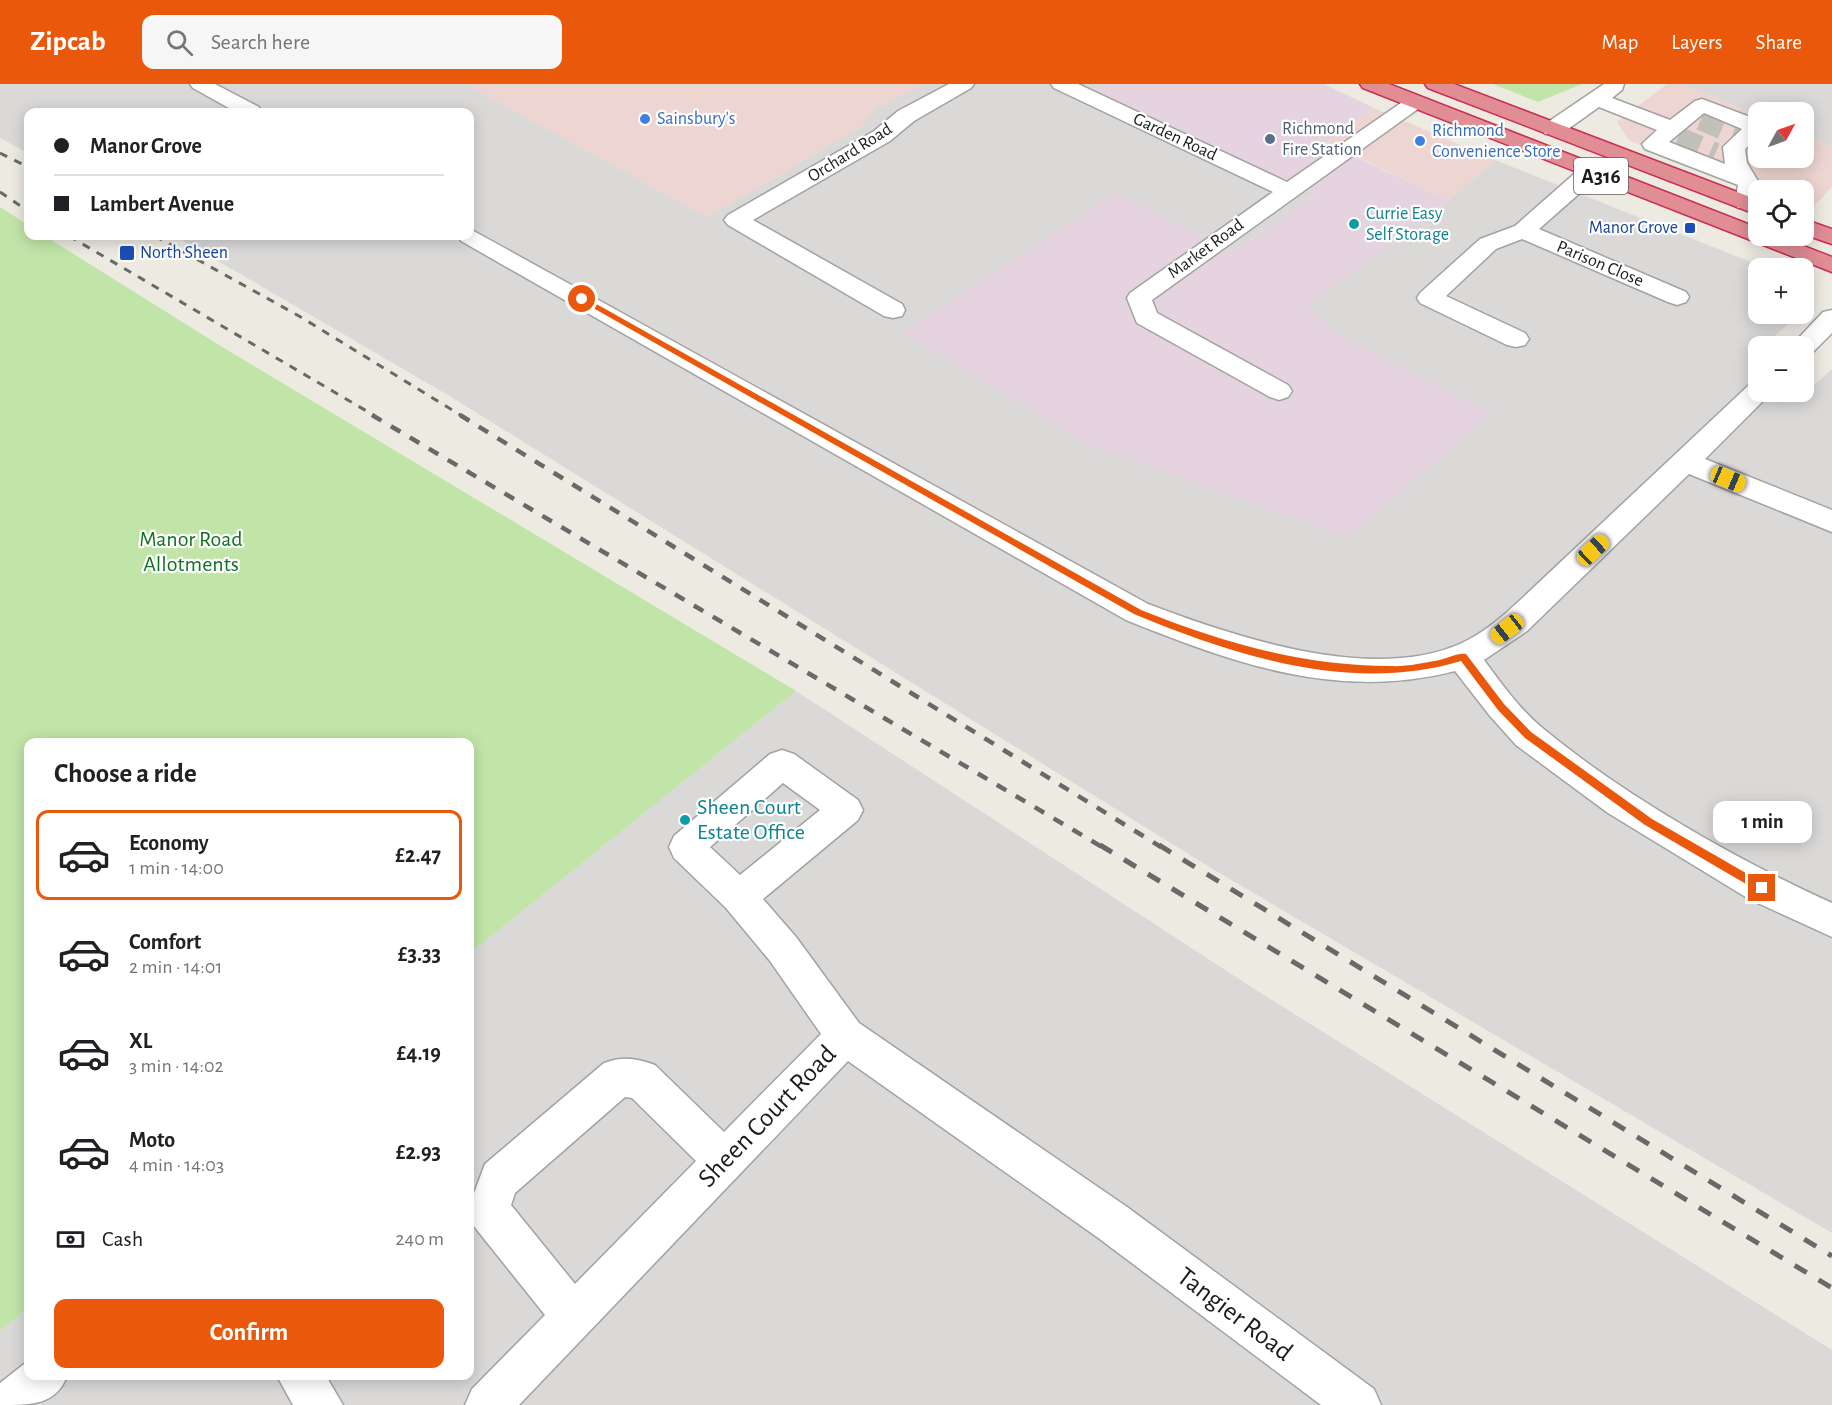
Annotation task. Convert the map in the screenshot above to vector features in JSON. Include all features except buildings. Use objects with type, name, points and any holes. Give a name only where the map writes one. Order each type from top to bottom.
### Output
[{"type":"highway","name":"A316","points":[[1370,84],[1832,265]]},
{"type":"highway","name":"A316","points":[[1435,84],[1748,204]]},
{"type":"highway","points":[[1814,230],[1832,237]]},
{"type":"street","points":[[200,84],[244,108]]},
{"type":"street","name":"Orchard Road","points":[[826,272],[736,220],[872,153],[882,136],[906,116],[964,84]]},
{"type":"street","name":"Garden Road","points":[[1062,84],[1288,190]]},
{"type":"street","points":[[1553,129],[1618,84]]},
{"type":"street","points":[[1597,99],[1682,127]]},
{"type":"street","name":"Market Road","points":[[1279,391],[1146,317],[1139,298],[1415,102]]},
{"type":"street","points":[[1746,180],[1653,144],[1682,127],[1702,105],[1757,127],[1731,146],[1748,183]]},
{"type":"street","name":"Parison Close","points":[[1516,339],[1429,298],[1488,244],[1523,231],[1590,172]]},
{"type":"street","name":"Parison Close","points":[[1523,231],[1677,297]]},
{"type":"street","points":[[474,238],[1137,612],[1196,636],[1245,650],[1328,668],[1393,670],[1440,663],[1463,657],[1490,642],[1507,629],[1686,462],[1748,401]]},
{"type":"street","points":[[848,259],[826,272],[893,310]]},
{"type":"street","points":[[1814,336],[1832,318]]},
{"type":"street","points":[[1686,462],[1832,522]]},
{"type":"street","points":[[1463,657],[1501,707],[1528,735],[1620,803],[1663,831],[1762,888],[1832,920]]},
{"type":"street","points":[[739,897],[783,949],[845,1036]]},
{"type":"street","name":"Sheen Court Road","points":[[488,1405],[845,1036],[1112,1222]]},
{"type":"street","points":[[574,1316],[488,1210],[500,1179],[618,1077],[640,1079],[724,1161]]},
{"type":"street","name":"Tangier Road","points":[[1112,1222],[1358,1405]]},
{"type":"street","points":[[8,1405],[40,1380]]},
{"type":"street","points":[[302,1380],[320,1405]]},
{"type":"shaded area","points":[[0,84],[466,84],[707,217],[860,127],[874,110],[922,84],[1103,84],[1094,90],[1315,194],[1232,252],[1116,192],[1331,330],[1306,306],[1449,200],[1495,160],[1748,261],[1748,324],[1788,324],[1775,336],[1748,336],[1748,402],[1814,402],[1814,385],[1832,369],[1832,1233],[1211,868],[451,397],[182,240],[474,240],[474,108],[24,108],[24,151],[0,138]]},
{"type":"shaded area","points":[[466,84],[922,84],[874,110],[860,127],[707,217]]},
{"type":"shaded area","points":[[1103,84],[1324,84],[1374,108],[1325,143],[1449,200],[1307,306],[1331,330],[1491,413],[1348,538],[1089,445],[903,333],[1116,192],[1232,252],[1315,194],[1093,90]]},
{"type":"shaded area","points":[[1667,84],[1679,84],[1748,111],[1748,168],[1814,168],[1814,138],[1832,146],[1832,187],[1814,206],[1814,180],[1748,180],[1748,185],[1630,141],[1617,122]]},
{"type":"shaded area","points":[[1679,84],[1832,84],[1832,146],[1814,138],[1814,102],[1748,102],[1748,111]]},
{"type":"shaded area","points":[[1374,108],[1495,160],[1449,200],[1325,142]]},
{"type":"shaded area","points":[[796,691],[1256,990],[1832,1350],[1832,1405],[0,1405],[0,1331],[24,1311],[24,1380],[474,1380],[474,950]]},
{"type":"green space","points":[[1493,84],[1582,84],[1538,102]]},
{"type":"green space","name":"Manor Road Allotments","points":[[0,207],[24,222],[24,240],[51,240],[219,345],[796,691],[474,950],[474,738],[24,738],[24,1311],[0,1331]]},
{"type":"tunnel","points":[[1701,119],[1737,134]]},
{"type":"tunnel","points":[[1678,138],[1715,154]]},
{"type":"railway","points":[[0,153],[24,165]]},
{"type":"railway","points":[[0,192],[24,208]]},
{"type":"railway","points":[[76,240],[375,416]]},
{"type":"railway","points":[[162,240],[299,316],[462,416]]},
{"type":"railway","points":[[372,415],[1102,847]]},
{"type":"railway","points":[[460,415],[1161,847]]},
{"type":"railway","points":[[1100,845],[1832,1288]]},
{"type":"railway","points":[[1159,845],[1832,1256]]},
{"type":"place","name":"Sainsbury's","points":[[645,119]]},
{"type":"place","name":"Richmond Fire Station","points":[[1270,139]]},
{"type":"place","name":"Richmond Convenience Store","points":[[1420,141]]},
{"type":"place","name":"Currie Easy Self Storage","points":[[1354,224]]},
{"type":"place","name":"Manor Grove","points":[[1690,228]]},
{"type":"place","name":"North Sheen","points":[[127,253]]},
{"type":"place","name":"Sheen Court Estate Office","points":[[685,820]]},
{"type":"route","points":[[582,299],[1137,612],[1196,636],[1245,650],[1328,668],[1393,670],[1463,657],[1501,707],[1528,735],[1648,822],[1762,888]]}]
